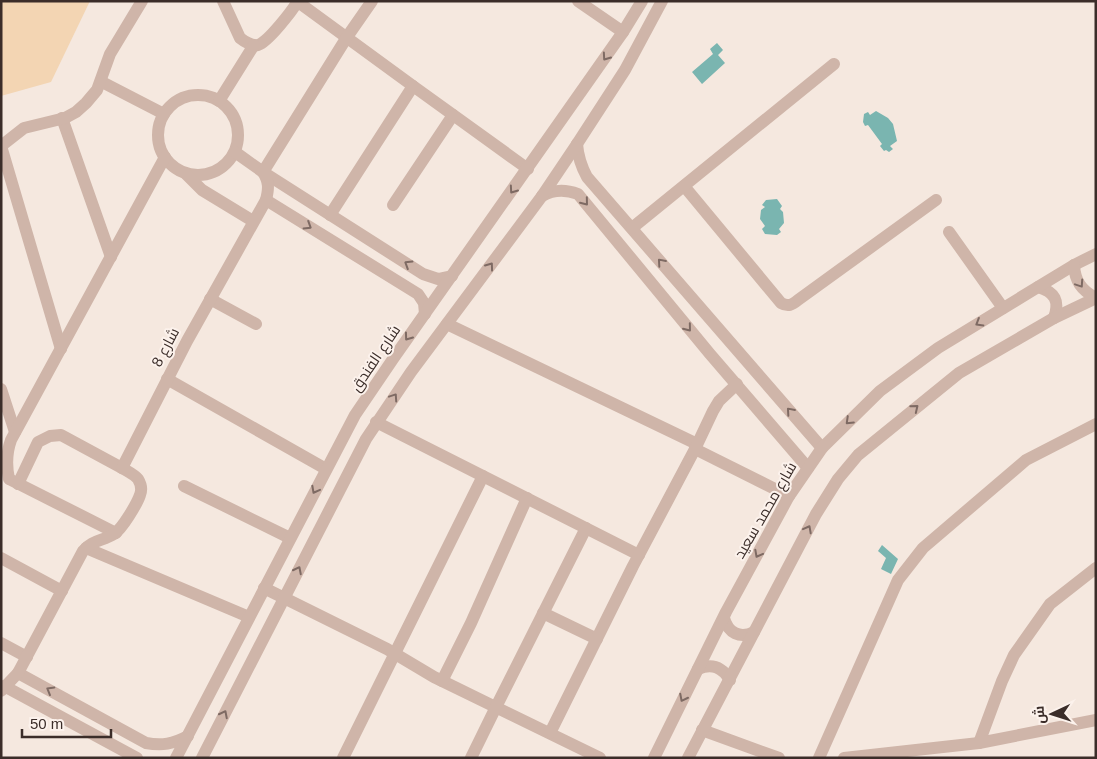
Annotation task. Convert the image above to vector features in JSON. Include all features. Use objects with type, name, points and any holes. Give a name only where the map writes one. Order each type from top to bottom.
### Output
[{"type":"street","points":[[61,349],[4,165],[1,146],[24,128],[62,118],[76,112],[102,82],[110,54],[142,1]]},
{"type":"street","points":[[223,1],[240,38],[254,45],[261,44],[284,21],[298,2],[528,169]]},
{"type":"street","points":[[262,172],[347,37],[372,1]]},
{"type":"street","points":[[578,1],[623,32]]},
{"type":"street","name":"شارع الفندق","points":[[176,758],[355,415],[623,32],[642,1]]},
{"type":"street","points":[[202,758],[376,422],[542,196],[625,70],[662,1]]},
{"type":"street","points":[[219,101],[254,45]]},
{"type":"street","points":[[632,228],[834,64]]},
{"type":"street","points":[[102,82],[164,114]]},
{"type":"street","points":[[330,215],[413,86]]},
{"type":"street","points":[[198,94],[211,96],[219,101],[232,113],[238,126],[235,152],[228,162],[214,171],[197,175],[174,167],[165,157],[159,143],[158,128],[164,114],[172,103],[184,96],[198,94]]},
{"type":"street","points":[[393,205],[453,115]]},
{"type":"street","points":[[62,118],[111,257]]},
{"type":"street","points":[[577,144],[580,161],[588,177],[822,448]]},
{"type":"street","points":[[235,152],[262,172],[430,277],[438,279],[452,276]]},
{"type":"street","points":[[9,479],[6,465],[7,452],[15,432],[165,157]]},
{"type":"street","points":[[185,172],[202,190],[253,221]]},
{"type":"street","points":[[262,172],[268,181],[269,190],[266,200],[418,294],[424,303],[425,314]]},
{"type":"street","points":[[684,186],[781,303],[786,305],[791,305],[936,200]]},
{"type":"street","points":[[542,196],[560,190],[578,194],[703,346],[808,468]]},
{"type":"street","name":"شارع 8","points":[[122,468],[167,379],[266,200]]},
{"type":"street","points":[[949,232],[1003,308]]},
{"type":"street","name":"شارع محمد سعيد","points":[[654,758],[724,618],[789,496],[822,448],[880,391],[938,348],[1074,265],[1096,254]]},
{"type":"street","points":[[1074,265],[1075,276],[1079,285],[1086,293],[1096,298]]},
{"type":"street","points":[[1038,287],[1048,290],[1055,298],[1058,308],[1054,318]]},
{"type":"street","points":[[688,758],[816,514],[838,480],[858,455],[959,373],[1054,318],[1096,298]]},
{"type":"street","points":[[210,299],[256,324]]},
{"type":"street","points":[[447,324],[696,446],[789,496]]},
{"type":"street","points":[[393,359],[411,372]]},
{"type":"street","points":[[167,379],[326,469]]},
{"type":"street","points":[[550,733],[713,411],[719,401],[737,384]]},
{"type":"street","points":[[1,389],[15,432]]},
{"type":"street","points":[[376,422],[639,555]]},
{"type":"street","points":[[819,758],[898,580],[923,548],[1026,460],[1096,424]]},
{"type":"street","points":[[9,479],[38,442],[50,436],[61,435],[138,478],[141,487],[140,496],[116,533],[92,542],[86,548],[18,673],[3,688],[137,758]]},
{"type":"street","points":[[343,758],[483,476]]},
{"type":"street","points":[[9,479],[116,533]]},
{"type":"street","points":[[184,486],[290,538]]},
{"type":"street","points":[[442,681],[527,498]]},
{"type":"street","points":[[471,758],[586,528]]},
{"type":"street","points":[[86,548],[249,617]]},
{"type":"street","points":[[1,558],[62,591]]},
{"type":"street","points":[[979,743],[1002,681],[1014,655],[1050,604],[1096,568]]},
{"type":"street","points":[[264,588],[395,654],[442,681],[600,758]]},
{"type":"street","points":[[543,613],[596,639]]},
{"type":"street","points":[[724,618],[726,626],[731,632],[747,635],[754,632]]},
{"type":"street","points":[[1,643],[27,657]]},
{"type":"street","points":[[698,669],[705,666],[720,668],[730,680]]},
{"type":"street","points":[[18,673],[146,743],[167,745],[178,742],[188,736]]},
{"type":"street","points":[[844,758],[937,753],[1096,720]]},
{"type":"street","points":[[702,730],[779,758]]},
{"type":"sand","points":[[1,1],[90,1],[51,82],[1,96]]},
{"type":"water","points":[[717,43],[723,50],[718,55],[725,63],[702,84],[692,72],[713,54],[710,49]]},
{"type":"water","points":[[876,111],[888,118],[893,124],[897,141],[890,146],[893,149],[889,152],[884,151],[880,146],[882,144],[868,125],[865,126],[863,122],[864,114],[868,112],[870,115]]},
{"type":"water","points":[[777,199],[782,206],[780,209],[783,212],[784,223],[779,229],[781,232],[777,235],[765,234],[762,229],[765,226],[760,219],[761,210],[765,207],[762,205],[766,200]]},
{"type":"water","points":[[882,545],[898,559],[891,574],[881,569],[886,558],[878,551]]}]
